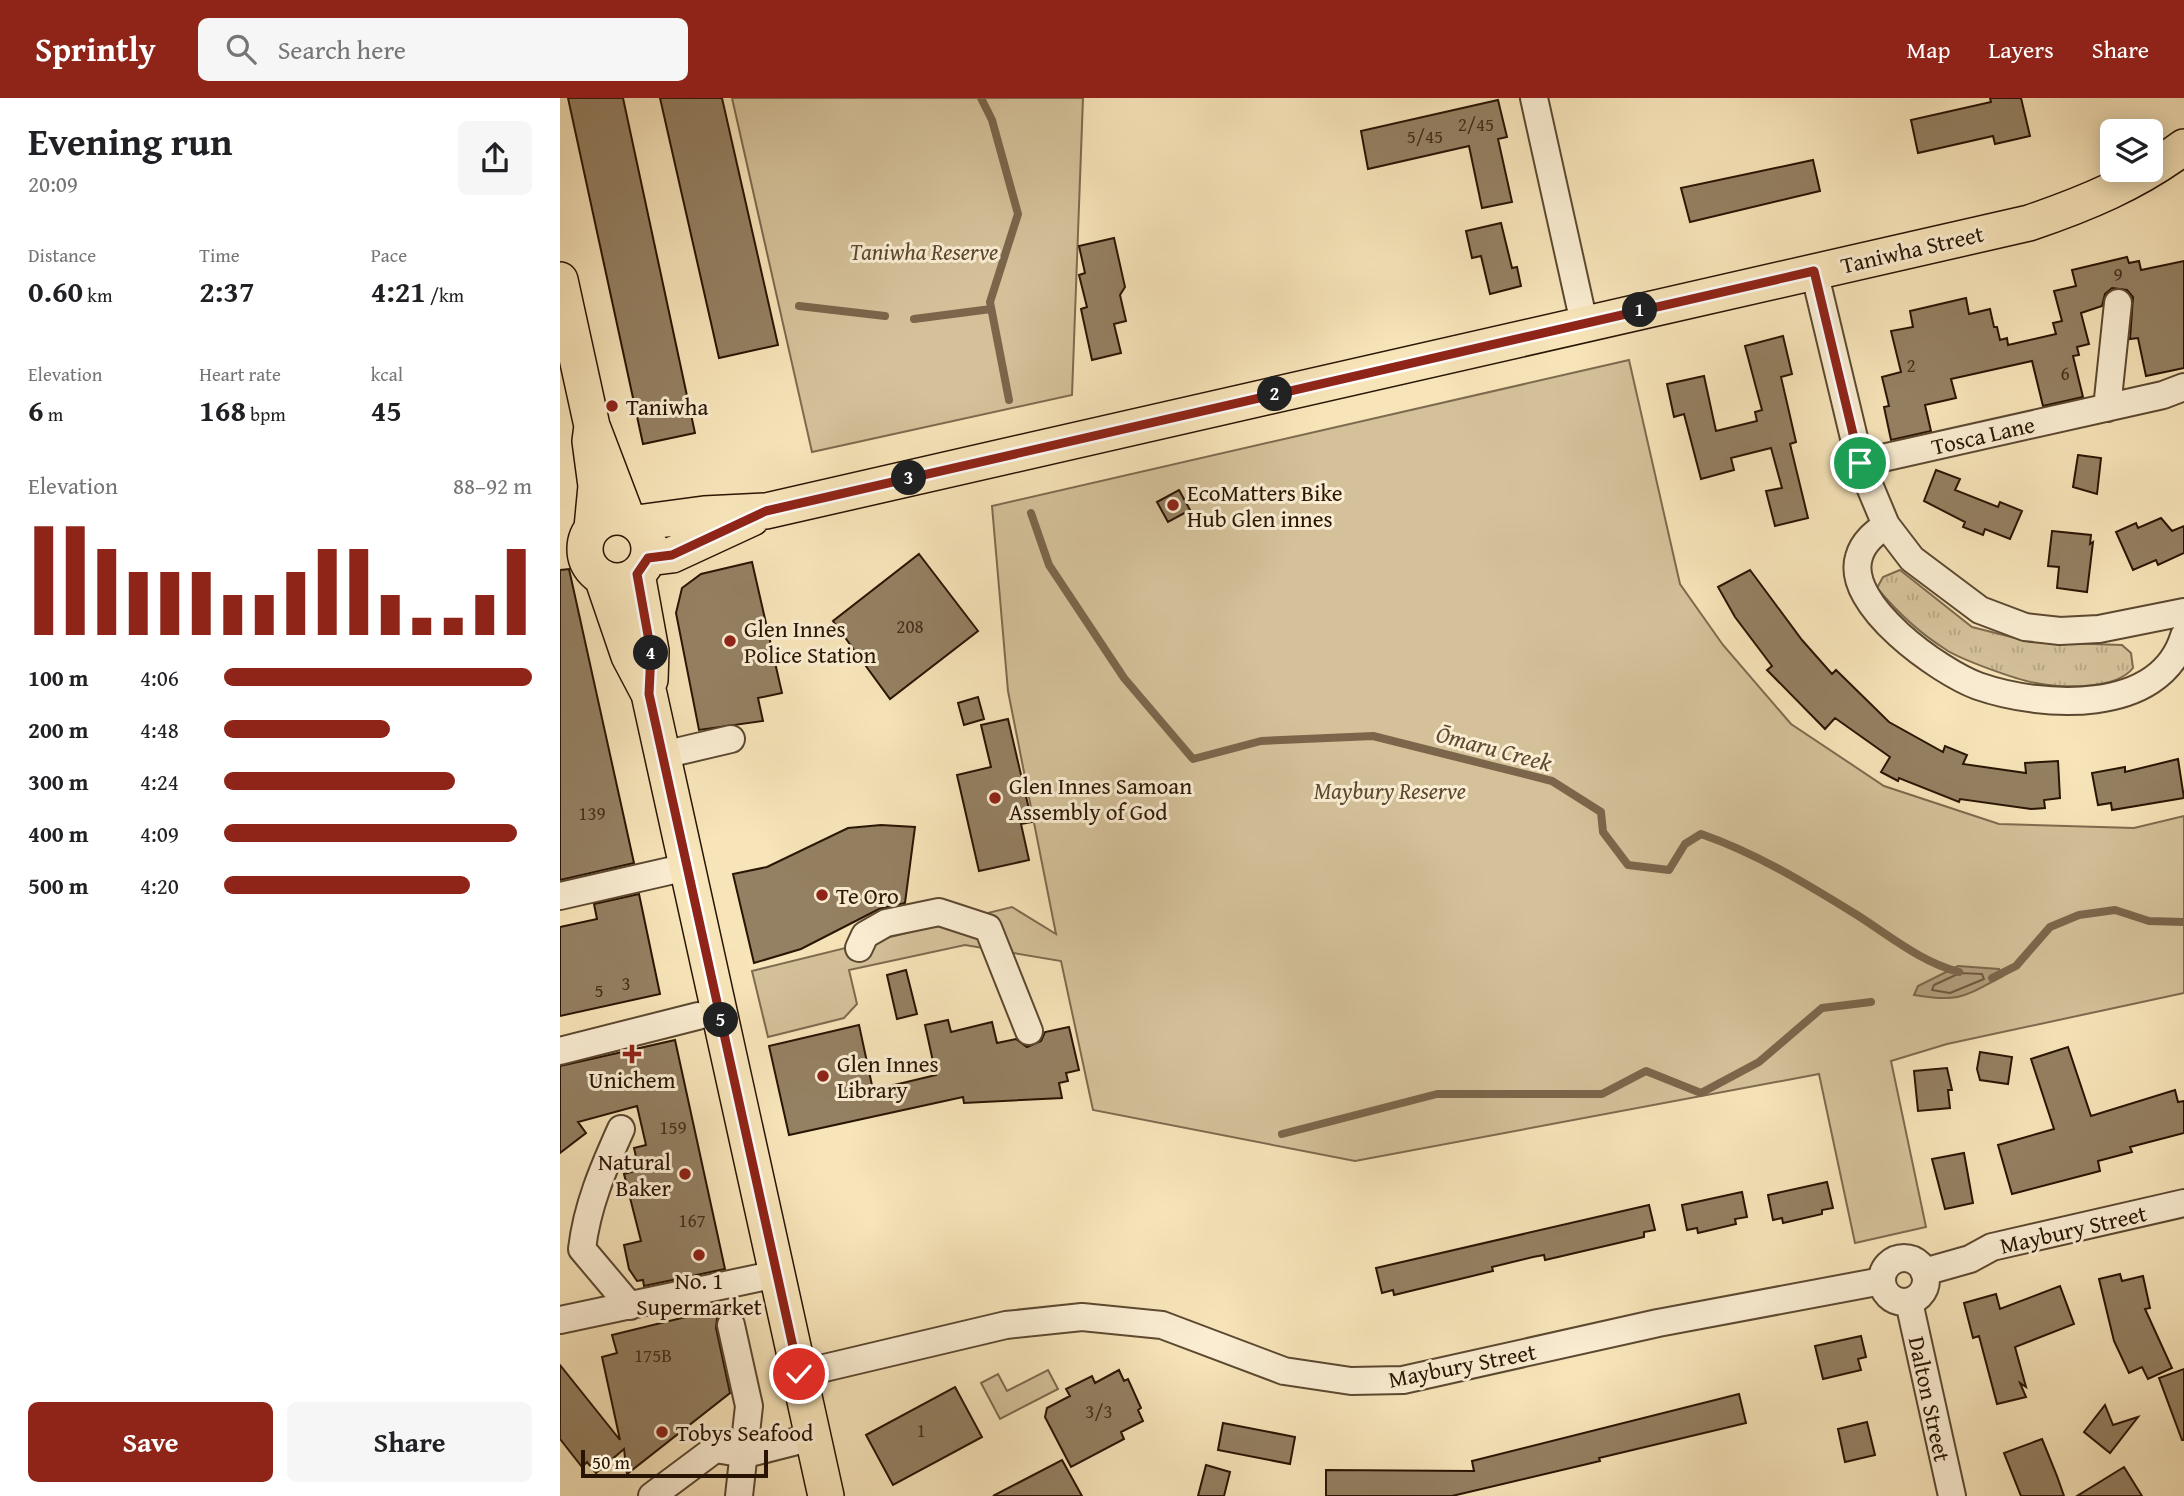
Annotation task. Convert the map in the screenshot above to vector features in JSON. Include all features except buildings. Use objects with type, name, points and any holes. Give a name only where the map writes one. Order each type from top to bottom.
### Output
[{"type":"main road","name":"Taniwha Street","points":[[632,521],[766,511],[2029,223],[2076,207],[2124,186],[2184,147]]},
{"type":"main road","points":[[560,280],[592,426],[632,521],[648,539],[643,566],[651,652],[649,694]]},
{"type":"main road","points":[[592,426],[590,441],[596,486],[582,555],[649,694],[826,1496]]},
{"type":"main road","name":"Taniwha Street","points":[[643,566],[766,511]]},
{"type":"main road","points":[[582,555],[610,516],[632,521]]},
{"type":"main road","points":[[582,555],[620,581],[643,566]]},
{"type":"street","points":[[1534,98],[1584,323]]},
{"type":"street","points":[[1814,271],[1860,463],[1886,525],[1912,559],[1943,585],[1980,610],[2025,627],[2060,631],[2099,629],[2184,612]]},
{"type":"street","points":[[2107,408],[2118,303]]},
{"type":"street","name":"Tosca Lane","points":[[1860,463],[2107,408],[2184,387]]},
{"type":"street","points":[[1886,525],[1864,545],[1858,558],[1858,573],[1870,601],[1890,626],[1916,650],[1976,685],[2022,698],[2050,701],[2101,698],[2150,682],[2166,668],[2184,636]]},
{"type":"street","points":[[663,755],[732,739]]},
{"type":"street","points":[[560,896],[687,867]]},
{"type":"street","points":[[859,948],[864,935],[886,923],[939,912],[971,925],[988,928],[1029,1031]]},
{"type":"street","points":[[560,1051],[698,1016]]},
{"type":"street","points":[[621,1129],[571,1250],[630,1306]]},
{"type":"street","name":"Maybury Street","points":[[1924,1272],[1970,1259],[1992,1247],[2184,1203]]},
{"type":"street","points":[[1900,1258],[1915,1261],[1924,1272],[1924,1290],[1909,1302],[1891,1298],[1882,1281],[1887,1266],[1900,1258]]},
{"type":"street","points":[[560,1320],[777,1274]]},
{"type":"street","name":"Maybury Street","points":[[799,1374],[1006,1325],[1082,1317],[1162,1325],[1284,1371],[1351,1381],[1393,1380],[1658,1323],[1882,1281]]},
{"type":"street","name":"Dalton Street","points":[[1909,1302],[1952,1496]]},
{"type":"street","points":[[731,1325],[750,1405],[745,1428],[746,1454],[739,1496]]},
{"type":"street","points":[[652,1496],[715,1449],[746,1454],[813,1437]]},
{"type":"green space","name":"Taniwha Reserve","points":[[732,98],[1083,98],[1072,395],[812,452]]},
{"type":"green space","name":"Maybury Reserve","points":[[1629,360],[1680,584],[1723,645],[1791,724],[1884,786],[1999,824],[2134,828],[2184,816],[2184,993],[1947,1044],[1891,1061],[1926,1227],[1855,1243],[1819,1074],[1355,1161],[1093,1110],[1061,961],[965,945],[849,970],[857,1004],[844,1018],[768,1037],[752,971],[1012,907],[1056,934],[1008,691],[992,506]]},
{"type":"green space","points":[[1900,570],[1972,627],[2031,642],[2122,645],[2131,653],[2133,668],[2125,675],[2101,684],[2059,686],[2027,681],[1975,663],[1952,653],[1926,636],[1877,588],[1883,577]]},
{"type":"green space","points":[[1048,1370],[1058,1389],[1000,1419],[981,1383],[998,1374],[1007,1391]]},
{"type":"water","points":[[1958,966],[1999,969],[2003,976],[1980,989],[1952,998],[1914,995],[1918,986]]},
{"type":"waterway","name":"Ōmaru Creek","points":[[981,98],[992,120],[1018,214],[990,302],[1009,400]]},
{"type":"waterway","points":[[799,306],[885,316]]},
{"type":"waterway","points":[[914,319],[991,309]]},
{"type":"waterway","name":"Ōmaru Creek","points":[[1031,513],[1049,565],[1124,678],[1193,759],[1261,741],[1373,736],[1552,781],[1601,812],[1603,832],[1628,865],[1669,870],[1685,844],[1701,834],[1742,850],[1781,870],[1919,955],[1959,972]]},
{"type":"waterway","name":"Ōmaru Creek","points":[[1992,978],[2016,966],[2050,927],[2079,915],[2115,910],[2149,921],[2184,922]]},
{"type":"waterway","points":[[1282,1134],[1437,1094],[1602,1094],[1646,1071],[1701,1093],[1759,1062],[1822,1008],[1871,1002]]},
{"type":"place","name":"Taniwha","points":[[612,406]]},
{"type":"place","name":"EcoMatters Bike Hub Glen innes","points":[[1173,505]]},
{"type":"place","name":"Glen Innes Police Station","points":[[730,641]]},
{"type":"place","name":"Glen Innes Samoan Assembly of God","points":[[995,798]]},
{"type":"place","name":"Te Oro","points":[[822,895]]},
{"type":"place","name":"Unichem","points":[[632,1054]]},
{"type":"place","name":"Glen Innes Library","points":[[823,1076]]},
{"type":"place","name":"Natural Baker","points":[[685,1174]]},
{"type":"place","name":"No. 1 Supermarket","points":[[699,1255]]},
{"type":"place","name":"Tobys Seafood","points":[[662,1432]]},
{"type":"route","points":[[799,1374],[649,694],[651,652],[642,589],[637,574],[648,558],[672,555],[766,511],[1814,271],[1860,463]]}]
